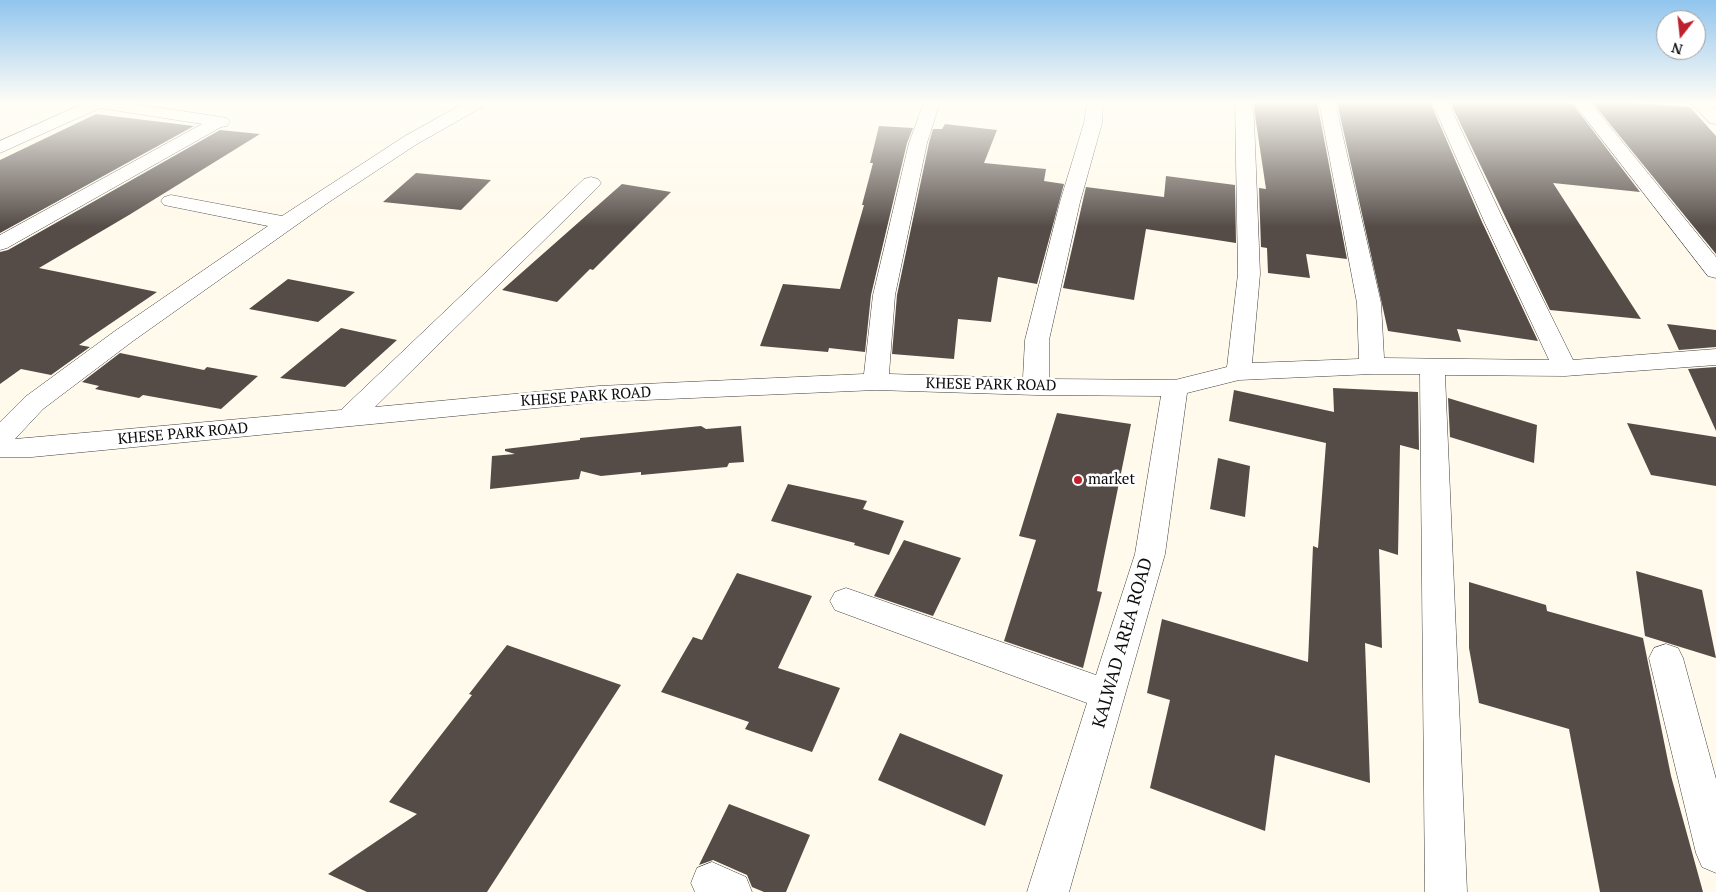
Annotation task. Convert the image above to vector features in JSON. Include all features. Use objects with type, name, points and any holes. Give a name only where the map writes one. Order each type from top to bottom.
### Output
[{"type":"street","points":[[0,244],[182,144]]},
{"type":"street","points":[[0,438],[34,403],[124,336],[286,223],[406,144]]},
{"type":"street","points":[[876,382],[884,295],[918,144]]},
{"type":"street","points":[[1036,387],[1036,340],[1070,202],[1087,144]]},
{"type":"street","points":[[1240,372],[1249,274],[1246,144]]},
{"type":"street","points":[[1336,144],[1369,303],[1372,366]]},
{"type":"street","points":[[1459,144],[1565,368]]},
{"type":"street","points":[[1614,144],[1716,271]]},
{"type":"street","points":[[348,418],[590,183]]},
{"type":"street","points":[[171,201],[286,223]]},
{"type":"street","name":"KHESE PARK ROAD","points":[[0,448],[32,448],[599,394],[876,382],[1036,387],[1175,388],[1240,372],[1372,366],[1565,368],[1716,358]]},
{"type":"street","points":[[1432,366],[1446,892]]},
{"type":"street","name":"KALWAD AREA ROAD","points":[[1048,892],[1150,554],[1175,388]]},
{"type":"street","points":[[846,601],[1108,695]]},
{"type":"street","points":[[1666,658],[1716,853]]},
{"type":"building","points":[[34,144],[162,144],[0,233],[0,160]]},
{"type":"building","points":[[196,144],[244,144],[39,268],[157,292],[79,345],[90,347],[51,375],[21,369],[0,384],[0,252],[8,250]]},
{"type":"building","points":[[875,144],[907,144],[871,295],[865,352],[829,348],[828,352],[760,346],[783,284],[840,289],[864,205],[862,205],[873,163],[870,163]]},
{"type":"building","points":[[929,144],[992,144],[984,163],[1046,169],[1044,181],[1064,184],[1037,284],[998,277],[991,322],[958,319],[954,359],[892,354],[897,295]]},
{"type":"building","points":[[1259,144],[1325,144],[1347,259],[1306,254],[1310,278],[1268,273],[1267,248],[1261,247],[1259,188],[1266,189]]},
{"type":"building","points":[[1346,144],[1448,144],[1482,222],[1538,341],[1457,329],[1461,342],[1388,331]]},
{"type":"building","points":[[1470,144],[1603,144],[1640,192],[1553,183],[1641,319],[1550,310]]},
{"type":"building","points":[[1626,144],[1716,144],[1716,254]]},
{"type":"building","points":[[416,173],[491,180],[461,210],[383,202]]},
{"type":"building","points":[[1166,176],[1235,185],[1236,243],[1146,229],[1134,300],[1063,288],[1086,187],[1164,197]]},
{"type":"building","points":[[622,184],[671,192],[593,270],[590,269],[557,302],[502,290]]},
{"type":"building","points":[[288,279],[355,292],[318,322],[249,309]]},
{"type":"building","points":[[1667,324],[1716,330],[1716,347],[1679,350]]},
{"type":"building","points":[[341,328],[397,340],[345,387],[280,378]]},
{"type":"building","points":[[120,353],[204,370],[207,367],[258,376],[221,409],[143,395],[139,398],[95,389],[99,386],[82,382]]},
{"type":"building","points":[[1716,367],[1716,431],[1688,369]]},
{"type":"building","points":[[1333,388],[1418,392],[1419,450],[1400,445],[1398,555],[1379,549],[1382,648],[1365,643],[1370,783],[1275,755],[1265,831],[1150,788],[1170,700],[1147,693],[1162,619],[1308,662],[1313,546],[1318,548],[1326,443],[1229,421],[1234,390],[1334,412]]},
{"type":"building","points":[[1448,398],[1537,425],[1534,463],[1450,437]]},
{"type":"building","points":[[1057,413],[1131,424],[1097,591],[1102,592],[1083,668],[1004,641],[1036,540],[1019,536]]},
{"type":"building","points":[[1627,423],[1716,437],[1716,486],[1651,475]]},
{"type":"building","points":[[701,426],[706,429],[741,426],[744,462],[729,463],[727,467],[641,475],[641,472],[601,476],[581,471],[579,479],[490,489],[492,456],[515,454],[505,451],[505,449],[580,440],[580,438]]},
{"type":"building","points":[[1218,458],[1250,466],[1245,517],[1210,509]]},
{"type":"building","points":[[788,484],[867,501],[863,509],[904,521],[889,555],[854,545],[855,543],[771,521]]},
{"type":"building","points":[[904,540],[961,558],[933,616],[874,596]]},
{"type":"building","points":[[1636,571],[1702,590],[1716,658],[1645,636]]},
{"type":"building","points":[[737,573],[812,596],[778,668],[840,688],[812,752],[745,729],[749,722],[661,692],[693,637],[702,640]]},
{"type":"building","points":[[1469,582],[1546,605],[1547,611],[1643,638],[1671,776],[1703,892],[1600,892],[1569,729],[1479,703],[1469,648]]},
{"type":"building","points":[[507,645],[621,685],[487,892],[367,892],[328,874],[417,814],[389,802],[472,695],[469,694]]},
{"type":"building","points":[[900,733],[1003,775],[985,826],[878,780]]},
{"type":"building","points":[[729,804],[810,835],[786,892],[764,892],[752,887],[747,875],[713,860],[699,865]]},
{"type":"place","name":"market","points":[[1078,480]]}]
